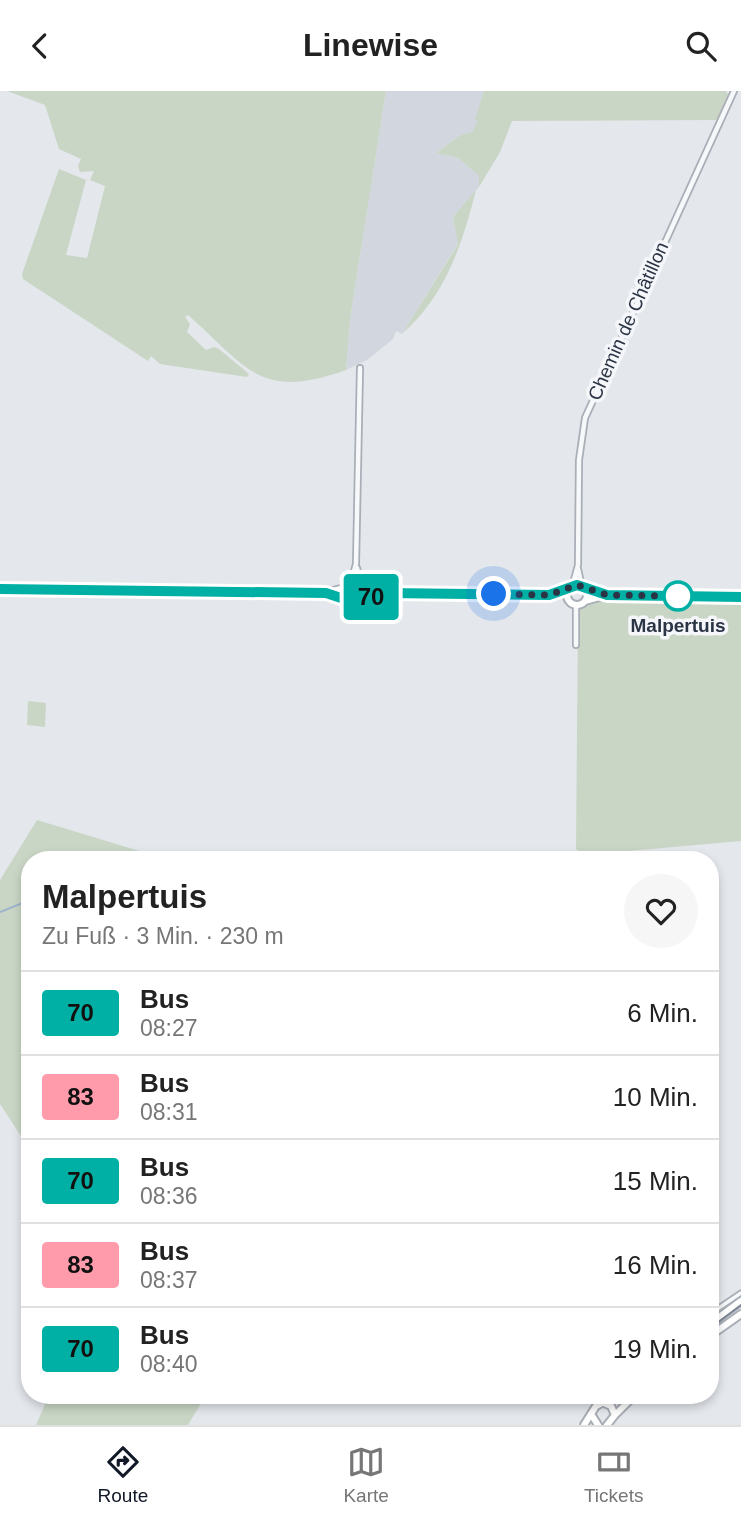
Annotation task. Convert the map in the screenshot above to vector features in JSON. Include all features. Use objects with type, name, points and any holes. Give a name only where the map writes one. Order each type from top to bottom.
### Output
[{"type":"main road","points":[[349,586],[346,593],[349,600]]},
{"type":"main road","points":[[326,593],[349,586],[362,586],[386,593],[549,595],[573,603],[607,595]]},
{"type":"main road","points":[[362,586],[365,593],[362,600]]},
{"type":"main road","points":[[570,588],[573,603]]},
{"type":"main road","points":[[549,595],[570,588],[584,588],[607,595],[741,597]]},
{"type":"main road","points":[[584,588],[585,601]]},
{"type":"main road","points":[[0,589],[326,593],[356,603],[386,593]]},
{"type":"main road","points":[[719,1317],[741,1301]]},
{"type":"main road","points":[[719,1330],[741,1314]]},
{"type":"main road","points":[[584,1425],[596,1406],[601,1404]]},
{"type":"main road","points":[[606,1404],[611,1406],[615,1419]]},
{"type":"main road","points":[[607,1425],[628,1404]]},
{"type":"main road","points":[[592,1414],[598,1425]]},
{"type":"street","name":"Chemin de Châtillon","points":[[584,588],[578,565],[579,460],[585,418],[734,91]]},
{"type":"street","points":[[360,368],[357,383],[356,564],[362,586]]},
{"type":"street","points":[[349,586],[356,564]]},
{"type":"street","name":"Chemin de Châtillon","points":[[570,588],[578,565]]},
{"type":"street","points":[[573,603],[576,646]]},
{"type":"street","points":[[719,1308],[741,1293]]},
{"type":"shaded area","points":[[386,91],[484,91],[476,119],[479,121],[472,133],[459,136],[436,153],[457,157],[479,176],[479,187],[453,217],[458,243],[402,334],[396,331],[393,339],[367,360],[346,370],[350,319]]},
{"type":"green space","points":[[7,91],[386,91],[350,319],[346,370],[317,379],[293,382],[274,380],[257,374],[242,364],[188,315],[185,317],[190,324],[187,332],[206,350],[214,347],[219,349],[249,374],[247,377],[160,364],[151,356],[148,361],[23,279],[22,274],[59,169],[86,180],[66,255],[87,258],[105,186],[90,180],[94,171],[80,172],[78,166],[81,159],[59,149],[45,105]]},
{"type":"green space","points":[[484,91],[726,91],[729,96],[718,120],[512,121],[500,152],[479,187],[479,176],[457,157],[436,153],[459,136],[472,132],[478,121],[475,119]]},
{"type":"green space","points":[[476,190],[465,230],[441,286],[417,319],[402,334],[458,244],[453,217]]},
{"type":"green space","points":[[592,601],[741,602],[741,841],[628,851],[576,849],[580,609]]},
{"type":"green space","points":[[28,701],[46,703],[45,727],[27,725]]},
{"type":"green space","points":[[37,820],[140,851],[21,851],[21,1136],[0,1104],[0,880]]},
{"type":"green space","points":[[45,1404],[201,1404],[188,1425],[36,1425]]},
{"type":"waterway","points":[[0,912],[21,904]]},
{"type":"tram line","points":[[719,1322],[741,1305]]},
{"type":"bus line","name":"70","points":[[0,589],[326,593],[356,603],[386,593],[549,595],[577,585],[607,595],[741,597]]},
{"type":"place","name":"Malpertuis","points":[[678,596]]},
{"type":"route","points":[[494,594],[549,595],[577,585],[607,595],[678,596]]}]
